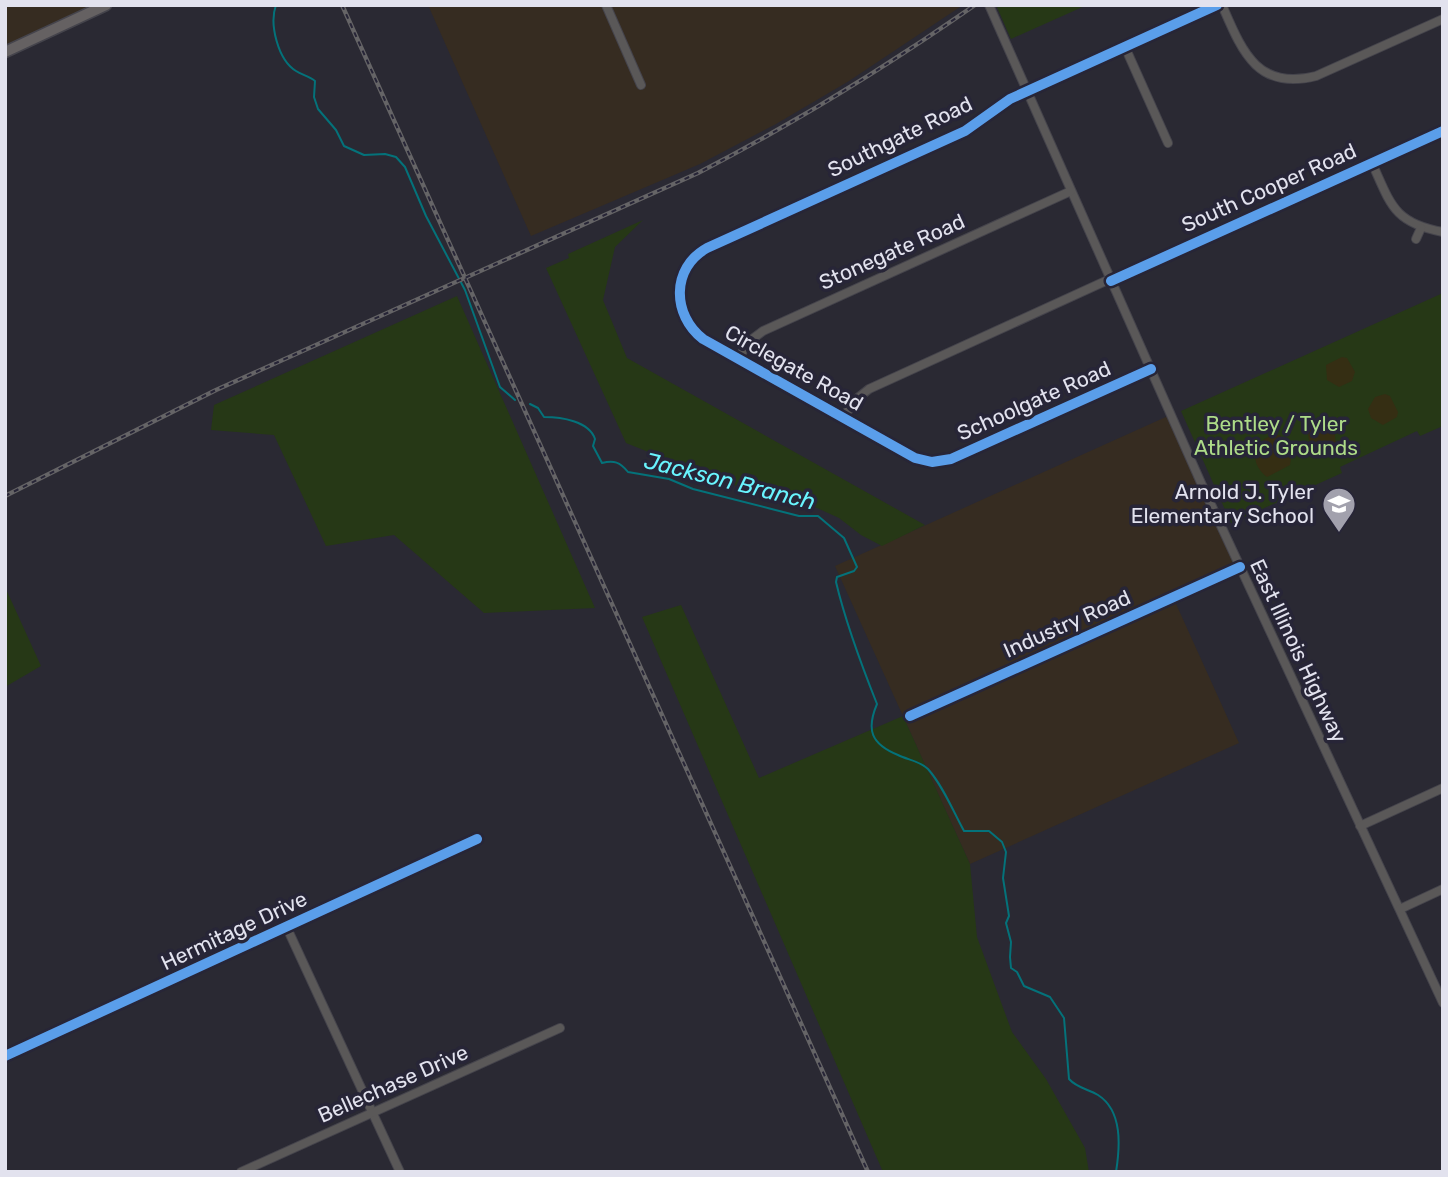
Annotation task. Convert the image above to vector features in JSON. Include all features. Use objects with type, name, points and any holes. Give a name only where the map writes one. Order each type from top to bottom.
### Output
[{"type":"main road","points":[[5,52],[106,5]]},
{"type":"street","points":[[606,5],[641,85]]},
{"type":"street","name":"East Illinois Highway","points":[[989,5],[1240,567],[1443,1003]]},
{"type":"street","points":[[1220,5],[1248,58],[1260,69],[1285,80],[1316,76],[1443,19]]},
{"type":"street","name":"Southgate Road","points":[[683,275],[693,258],[707,248],[965,131],[1005,102],[1220,5]]},
{"type":"street","points":[[1125,47],[1168,142]]},
{"type":"street","name":"South Cooper Road","points":[[844,417],[854,401],[869,389],[1443,131]]},
{"type":"street","points":[[1372,163],[1389,201],[1401,217],[1421,228],[1443,232]]},
{"type":"street","name":"Stonegate Road","points":[[738,358],[751,340],[763,331],[1070,191]]},
{"type":"street","points":[[1416,239],[1421,228]]},
{"type":"street","name":"Circlegate Road","points":[[683,275],[679,300],[689,325],[703,339],[915,458],[932,462]]},
{"type":"street","name":"Schoolgate Road","points":[[932,462],[951,459],[1151,369]]},
{"type":"street","name":"Industry Road","points":[[910,716],[1240,567]]},
{"type":"street","points":[[1360,826],[1443,788]]},
{"type":"street","name":"Hermitage Drive","points":[[5,1056],[477,839]]},
{"type":"street","points":[[1400,909],[1443,889]]},
{"type":"street","points":[[287,928],[400,1172]]},
{"type":"street","name":"Bellechase Drive","points":[[241,1172],[560,1028]]},
{"type":"shaded area","points":[[5,5],[94,5],[5,46]]},
{"type":"shaded area","points":[[428,5],[963,5],[849,81],[776,124],[700,164],[531,236]]},
{"type":"shaded area","points":[[1168,416],[1236,566],[1172,595],[1239,743],[970,864],[835,566]]},
{"type":"green space","points":[[996,5],[1087,5],[1011,39]]},
{"type":"green space","points":[[643,220],[615,247],[603,300],[627,358],[925,525],[882,546],[861,535],[839,518],[817,508],[726,483],[626,443],[546,268],[569,258],[568,254]]},
{"type":"green space","name":"Bentley / Tyler Athletic Grounds","points":[[1443,293],[1443,426],[1420,436],[1417,431],[1340,467],[1342,473],[1231,523],[1181,411]]},
{"type":"green space","points":[[457,296],[595,608],[484,613],[394,535],[326,546],[274,435],[211,430],[214,405]]},
{"type":"green space","points":[[5,587],[41,666],[5,687]]},
{"type":"green space","points":[[681,605],[759,778],[903,716],[970,864],[977,937],[1012,1032],[1046,1079],[1085,1148],[1089,1172],[883,1172],[642,617]]},
{"type":"sand","points":[[1342,357],[1347,358],[1355,372],[1352,381],[1339,387],[1327,380],[1326,365]]},
{"type":"sand","points":[[1385,394],[1390,396],[1398,412],[1397,417],[1383,425],[1371,418],[1368,409],[1375,397]]},
{"type":"sand","points":[[1322,422],[1334,429],[1336,444],[1319,452],[1314,451],[1308,433],[1312,426]]},
{"type":"sand","points":[[1273,435],[1280,435],[1291,459],[1290,465],[1267,477],[1257,466],[1255,454],[1261,443]]},
{"type":"waterway","name":"Jackson Branch","points":[[276,5],[275,31],[284,59],[296,71],[315,81],[314,97],[318,109],[336,130],[344,146],[364,155],[385,154],[396,157],[405,167],[426,216],[465,290],[500,387],[515,400]]},
{"type":"waterway","name":"Jackson Branch","points":[[530,404],[538,408],[544,417],[566,419],[587,428],[595,439],[593,446],[602,463],[616,463],[628,472],[669,479],[693,489],[799,516],[818,516],[844,538],[857,567],[854,571],[837,577],[836,582],[854,644],[877,704],[872,721],[873,735],[889,751],[918,762],[928,769],[964,831],[989,831],[1002,842],[1006,852],[1003,878],[1009,916],[1006,923],[1011,942],[1011,968],[1017,972],[1024,986],[1050,997],[1064,1018],[1069,1079],[1098,1095],[1112,1110],[1119,1141],[1116,1172]]},
{"type":"railway","points":[[342,5],[868,1172]]},
{"type":"railway","points":[[5,496],[216,390],[698,173],[839,94],[975,5]]},
{"type":"cycle path","points":[[1151,369],[951,459],[932,462],[915,458],[703,339],[685,317],[681,305],[682,279],[695,257],[707,248],[965,131],[1010,99],[1217,5]]},
{"type":"cycle path","points":[[1111,281],[1443,131]]},
{"type":"cycle path","points":[[910,716],[1240,567]]},
{"type":"cycle path","points":[[5,1056],[477,839]]},
{"type":"place","name":"Arnold J. Tyler Elementary School","points":[[1339,534]]}]
